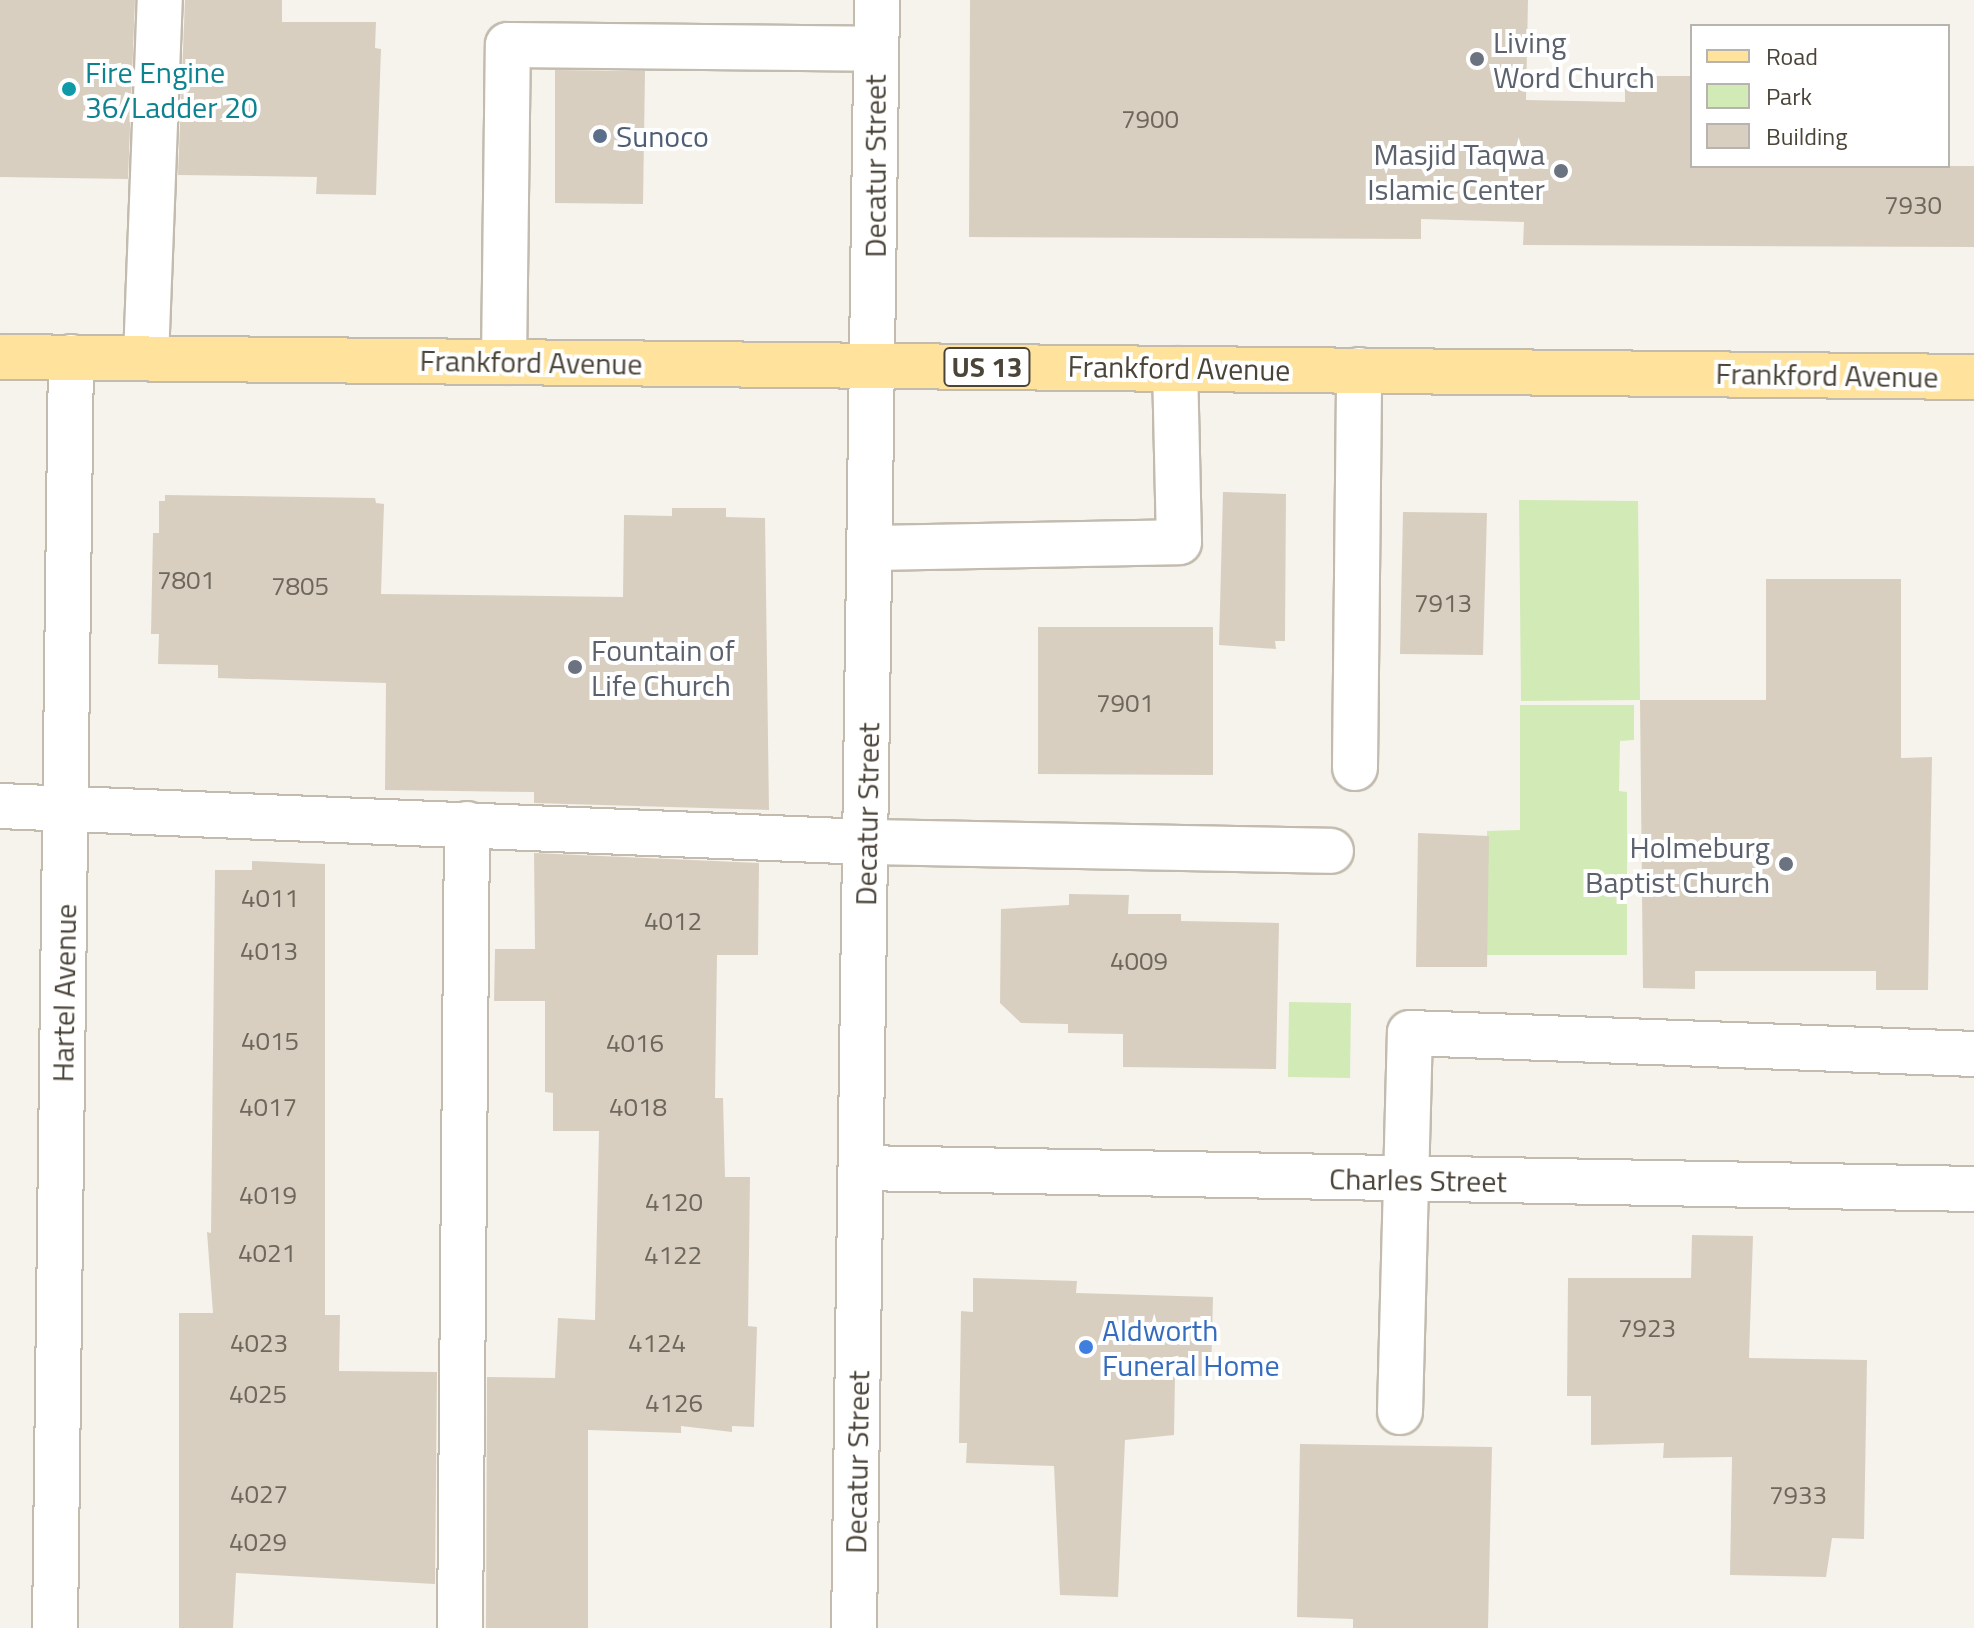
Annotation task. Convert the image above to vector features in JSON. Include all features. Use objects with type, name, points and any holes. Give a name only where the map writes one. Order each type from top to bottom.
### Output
[{"type":"main road","name":"Frankford Avenue","points":[[0,357],[1974,377]]},
{"type":"street","points":[[146,358],[160,0]]},
{"type":"street","name":"Decatur Street","points":[[854,1628],[877,0]]},
{"type":"street","points":[[504,362],[508,45],[876,49]]},
{"type":"street","name":"Hartel Avenue","points":[[55,1628],[71,357]]},
{"type":"street","points":[[870,548],[1179,542],[1175,369]]},
{"type":"street","points":[[1355,768],[1359,370]]},
{"type":"street","points":[[0,806],[66,805],[866,842],[1331,851]]},
{"type":"street","points":[[460,1628],[467,824]]},
{"type":"street","points":[[1400,1412],[1410,1033],[1974,1054]]},
{"type":"street","name":"Charles Street","points":[[861,1168],[1974,1189]]},
{"type":"green space","points":[[1519,500],[1638,501],[1640,700],[1521,701]]},
{"type":"green space","points":[[1520,705],[1634,705],[1634,740],[1620,741],[1619,791],[1627,792],[1627,955],[1487,955],[1487,831],[1520,830]]},
{"type":"green space","points":[[1289,1002],[1351,1003],[1350,1078],[1288,1077]]},
{"type":"building","name":"Fire Engine 36/Ladder 20","points":[[0,0],[135,0],[128,179],[0,177]]},
{"type":"building","points":[[185,0],[282,0],[282,22],[376,22],[375,48],[381,49],[376,195],[316,194],[317,177],[178,175]]},
{"type":"building","points":[[970,0],[1528,0],[1526,100],[1625,102],[1625,76],[1690,76],[1690,168],[1974,166],[1974,247],[1523,245],[1524,222],[1421,219],[1421,239],[969,237]]},
{"type":"building","name":"Sunoco","points":[[555,70],[645,71],[643,204],[555,203]]},
{"type":"building","points":[[1223,492],[1286,494],[1285,641],[1275,641],[1276,649],[1219,645]]},
{"type":"building","name":"Fountain of Life Church","points":[[165,495],[375,498],[376,503],[384,504],[381,594],[623,597],[624,515],[672,516],[672,508],[726,508],[726,517],[765,518],[769,810],[534,803],[534,792],[385,790],[386,683],[218,678],[218,665],[158,664],[159,634],[151,634],[153,533],[159,533],[159,501],[165,501]]},
{"type":"building","points":[[1403,512],[1487,513],[1483,655],[1400,654]]},
{"type":"building","name":"Holmeburg Baptist Church","points":[[1766,579],[1901,579],[1901,758],[1932,757],[1928,990],[1876,990],[1876,971],[1695,971],[1695,989],[1643,988],[1640,700],[1766,700]]},
{"type":"building","points":[[1038,627],[1213,627],[1213,775],[1038,774]]},
{"type":"building","points":[[1418,833],[1489,836],[1487,967],[1416,967]]},
{"type":"building","points":[[534,853],[759,863],[758,955],[717,955],[715,1098],[723,1098],[725,1177],[750,1177],[748,1326],[757,1327],[754,1427],[732,1426],[732,1432],[681,1426],[681,1433],[588,1430],[588,1628],[486,1628],[487,1377],[555,1378],[558,1318],[595,1320],[599,1131],[553,1131],[553,1093],[545,1092],[545,1001],[494,1001],[495,949],[535,949]]},
{"type":"building","points":[[252,861],[325,864],[325,1315],[340,1315],[339,1371],[437,1372],[435,1584],[236,1573],[233,1628],[179,1628],[179,1313],[213,1313],[207,1232],[211,1233],[215,870],[252,870]]},
{"type":"building","points":[[1069,894],[1129,895],[1128,914],[1181,914],[1181,921],[1279,923],[1276,1069],[1123,1067],[1123,1034],[1068,1033],[1068,1024],[1021,1023],[1000,1003],[1001,909],[1069,905]]},
{"type":"building","points":[[1692,1235],[1753,1236],[1749,1358],[1867,1360],[1864,1539],[1832,1538],[1826,1577],[1730,1575],[1732,1457],[1663,1458],[1664,1443],[1591,1445],[1591,1396],[1567,1396],[1568,1278],[1691,1278]]},
{"type":"building","name":"Aldworth Funeral Home","points":[[973,1278],[1077,1281],[1076,1293],[1213,1297],[1211,1376],[1175,1376],[1174,1435],[1125,1440],[1118,1597],[1060,1595],[1054,1466],[966,1463],[967,1443],[959,1443],[961,1311],[973,1312]]},
{"type":"building","points":[[1300,1444],[1492,1447],[1488,1628],[1353,1628],[1353,1619],[1297,1617]]},
{"type":"place","name":"Living Word Church","points":[[1477,59]]},
{"type":"place","name":"Fire Engine 36/Ladder 20","points":[[69,89]]},
{"type":"place","name":"Sunoco","points":[[600,136]]},
{"type":"place","name":"Masjid Taqwa Islamic Center","points":[[1561,171]]},
{"type":"place","name":"Fountain of Life Church","points":[[575,667]]},
{"type":"place","name":"Holmeburg Baptist Church","points":[[1786,864]]},
{"type":"place","name":"Aldworth Funeral Home","points":[[1086,1347]]}]
